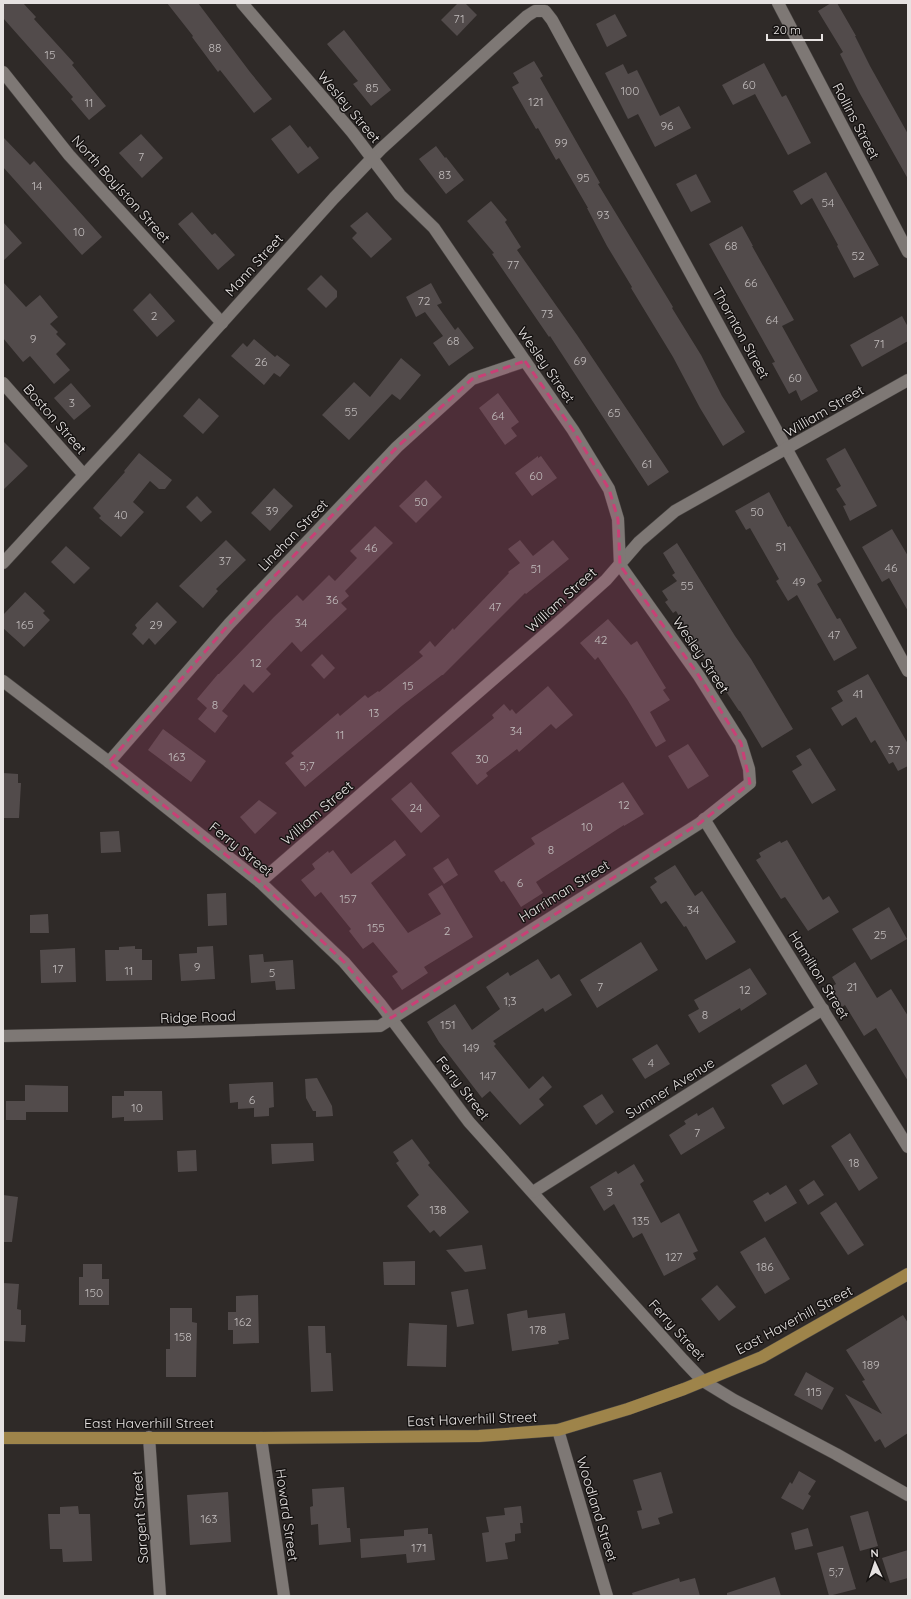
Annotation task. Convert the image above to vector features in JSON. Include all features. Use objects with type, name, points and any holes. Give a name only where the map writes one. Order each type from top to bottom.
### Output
[{"type":"main road","name":"East Haverhill Street","points":[[3,1438],[479,1436],[558,1430],[628,1409],[704,1381],[762,1357],[908,1274]]},
{"type":"street","name":"Wesley Street","points":[[242,3],[352,132],[400,195],[434,228],[573,430],[608,489],[618,519],[620,565],[699,676],[741,743],[749,769],[750,783]]},
{"type":"street","name":"Rollins Street","points":[[778,3],[908,252]]},
{"type":"street","name":"Mann Street","points":[[3,563],[334,198],[372,159],[527,16],[535,10],[545,11]]},
{"type":"street","name":"Thornton Street","points":[[545,11],[552,20],[908,671]]},
{"type":"street","name":"North Boylston Street","points":[[3,72],[69,155],[222,323]]},
{"type":"street","name":"Linehan Street","points":[[109,762],[229,624],[397,447],[472,379],[525,362]]},
{"type":"street","name":"William Street","points":[[260,882],[606,580],[640,542],[675,511],[908,380]]},
{"type":"street","name":"Boston Street","points":[[3,383],[84,475]]},
{"type":"street","name":"Ferry Street","points":[[3,681],[109,762],[260,882],[344,962],[391,1018],[469,1122],[683,1360],[704,1381],[734,1400],[836,1454],[908,1495]]},
{"type":"street","name":"Harriman Street","points":[[391,1018],[704,819],[750,783]]},
{"type":"street","name":"Hamilton Street","points":[[704,819],[908,1147]]},
{"type":"street","name":"Sumner Avenue","points":[[533,1192],[823,1009]]},
{"type":"street","name":"Ridge Road","points":[[3,1036],[380,1026],[391,1018]]},
{"type":"street","name":"Woodland Street","points":[[558,1430],[607,1596]]},
{"type":"street","name":"Sargent Street","points":[[149,1437],[160,1596]]},
{"type":"street","name":"Howard Street","points":[[261,1438],[284,1596]]},
{"type":"highlighted area","points":[[525,361],[573,430],[609,489],[618,519],[620,565],[699,676],[741,743],[750,783],[700,823],[391,1018],[344,962],[260,882],[109,762],[229,624],[397,447],[472,379]]},
{"type":"building","points":[[3,3],[23,3],[36,17],[34,19],[74,63],[72,65],[106,106],[89,120],[71,99],[73,97],[3,18]]},
{"type":"building","points":[[167,3],[198,3],[272,99],[254,113],[220,70],[218,72],[192,37],[193,36]]},
{"type":"building","points":[[458,3],[465,3],[477,15],[457,36],[441,20]]},
{"type":"building","points":[[831,3],[837,3],[908,134],[908,179],[859,92],[840,54],[843,52],[818,11]]},
{"type":"building","points":[[615,14],[627,36],[607,47],[596,24]]},
{"type":"building","points":[[344,30],[391,90],[371,106],[353,84],[358,81],[327,44]]},
{"type":"building","points":[[534,61],[543,76],[540,78],[600,183],[598,184],[673,307],[672,308],[701,355],[722,396],[745,432],[723,446],[700,408],[673,357],[607,246],[588,208],[559,158],[556,160],[512,87],[519,83],[513,73]]},
{"type":"building","points":[[764,63],[782,97],[786,95],[811,143],[788,155],[755,94],[733,105],[722,85]]},
{"type":"building","points":[[623,64],[628,74],[637,70],[660,116],[679,106],[691,128],[655,147],[638,114],[628,119],[605,73]]},
{"type":"building","points":[[290,125],[308,148],[310,146],[319,158],[298,174],[271,139]]},
{"type":"building","points":[[141,134],[163,158],[142,178],[119,153]]},
{"type":"building","points":[[3,137],[30,165],[34,161],[102,237],[82,255],[3,167]]},
{"type":"building","points":[[436,146],[464,180],[446,194],[419,159]]},
{"type":"building","points":[[826,172],[879,265],[854,278],[812,198],[801,205],[793,191]]},
{"type":"building","points":[[696,174],[711,202],[691,212],[676,184]]},
{"type":"building","points":[[491,201],[507,220],[505,222],[521,247],[517,250],[577,335],[669,472],[648,486],[550,336],[549,337],[492,254],[494,253],[467,221]]},
{"type":"building","points":[[192,212],[212,235],[215,233],[235,255],[218,270],[178,224]]},
{"type":"building","points":[[367,212],[392,239],[371,258],[352,238],[357,233],[350,226]]},
{"type":"building","points":[[3,222],[22,243],[3,261]]},
{"type":"building","points":[[742,226],[794,320],[782,326],[818,391],[801,401],[796,390],[789,394],[772,363],[775,362],[709,244]]},
{"type":"building","points":[[321,275],[337,291],[337,297],[326,308],[307,289]]},
{"type":"building","points":[[3,282],[26,307],[40,295],[58,317],[50,324],[58,332],[56,334],[66,344],[56,354],[70,370],[54,384],[30,356],[23,362],[3,338]]},
{"type":"building","points":[[431,283],[442,303],[437,305],[455,330],[458,327],[474,348],[449,366],[433,343],[443,336],[425,312],[416,317],[406,297]]},
{"type":"building","points":[[150,293],[175,321],[157,337],[133,310]]},
{"type":"building","points":[[902,316],[908,327],[908,341],[862,367],[850,345]]},
{"type":"building","points":[[254,339],[275,357],[277,355],[290,365],[280,377],[274,373],[264,385],[231,356],[243,343],[247,347]]},
{"type":"building","points":[[401,358],[421,375],[400,400],[392,394],[349,440],[322,415],[354,382],[370,397]]},
{"type":"building","points":[[71,383],[91,406],[74,420],[54,398]]},
{"type":"building","points":[[498,393],[519,422],[511,428],[517,436],[505,445],[479,408]]},
{"type":"building","points":[[199,398],[219,416],[203,434],[183,416]]},
{"type":"building","points":[[3,441],[28,466],[3,490]]},
{"type":"building","points":[[845,448],[877,506],[850,521],[843,506],[846,505],[836,489],[841,486],[826,459]]},
{"type":"building","points":[[139,453],[172,480],[165,489],[159,489],[150,481],[133,502],[144,512],[121,537],[99,518],[101,516],[93,508],[125,472],[124,471]]},
{"type":"building","points":[[538,456],[538,458],[541,456],[557,478],[532,496],[515,473]]},
{"type":"building","points":[[426,480],[442,497],[416,523],[399,506]]},
{"type":"building","points":[[274,488],[293,506],[270,531],[251,513]]},
{"type":"building","points":[[769,492],[788,527],[790,526],[822,581],[817,584],[837,619],[840,618],[857,648],[834,661],[797,595],[788,601],[776,581],[779,579],[750,528],[746,530],[735,511]]},
{"type":"building","points":[[197,496],[212,512],[201,522],[186,507]]},
{"type":"building","points":[[375,526],[393,543],[345,591],[349,596],[341,603],[347,609],[301,652],[292,642],[266,669],[271,674],[253,693],[244,684],[222,711],[228,716],[215,733],[198,719],[207,708],[197,699],[218,674],[297,595],[303,601],[329,575],[335,581],[357,558],[350,551]]},
{"type":"building","points":[[892,529],[908,556],[908,611],[889,578],[882,582],[862,547]]},
{"type":"building","points":[[226,540],[246,560],[216,589],[218,591],[203,608],[179,586]]},
{"type":"building","points":[[520,540],[533,556],[553,540],[569,559],[526,594],[525,593],[443,675],[403,705],[305,787],[285,763],[294,756],[291,753],[338,713],[340,716],[365,695],[368,698],[378,691],[379,692],[423,656],[419,652],[430,641],[435,647],[453,628],[454,630],[509,573],[508,572],[520,563],[508,549]]},
{"type":"building","points":[[677,543],[751,659],[793,729],[762,748],[740,711],[703,657],[676,611],[673,613],[665,602],[668,600],[662,591],[677,581],[672,575],[675,573],[663,553]]},
{"type":"building","points":[[66,546],[90,568],[74,584],[51,562]]},
{"type":"building","points":[[25,592],[45,611],[43,613],[50,620],[24,647],[3,628],[3,615]]},
{"type":"building","points":[[157,602],[177,622],[155,645],[149,638],[143,645],[132,634],[137,628],[135,625]]},
{"type":"building","points":[[608,619],[631,645],[637,641],[666,688],[663,690],[670,700],[650,712],[666,741],[656,747],[627,699],[598,657],[595,660],[580,643]]},
{"type":"building","points":[[322,654],[335,668],[324,679],[311,665]]},
{"type":"building","points":[[868,674],[908,744],[908,766],[898,771],[893,762],[889,764],[875,740],[871,743],[856,717],[842,726],[831,708],[843,701],[837,691]]},
{"type":"building","points":[[548,686],[573,715],[556,729],[551,724],[519,752],[517,749],[486,773],[488,776],[477,785],[451,753],[494,718],[492,715],[504,704],[510,711],[512,709],[516,714]]},
{"type":"building","points":[[163,729],[206,761],[191,782],[148,750]]},
{"type":"building","points":[[688,744],[709,776],[688,789],[668,756]]},
{"type":"building","points":[[810,748],[836,790],[812,804],[792,771],[802,765],[796,756]]},
{"type":"building","points":[[3,773],[18,774],[18,783],[21,783],[19,818],[3,818]]},
{"type":"building","points":[[411,782],[440,816],[421,833],[391,799]]},
{"type":"building","points":[[623,782],[644,814],[624,825],[536,882],[543,893],[521,907],[504,881],[501,882],[494,871],[535,844],[531,838]]},
{"type":"building","points":[[259,800],[277,813],[255,834],[240,817]]},
{"type":"building","points":[[119,831],[121,852],[101,853],[100,832]]},
{"type":"building","points":[[395,840],[406,855],[371,883],[408,933],[441,914],[428,894],[442,885],[473,937],[424,967],[428,973],[402,990],[392,976],[398,972],[373,942],[363,949],[349,931],[351,929],[321,892],[315,897],[301,880],[315,869],[312,864],[328,851],[329,853],[333,850],[351,874]]},
{"type":"building","points":[[787,840],[823,900],[829,896],[839,912],[808,931],[785,897],[781,899],[756,860],[761,857],[759,853],[780,841],[781,843]]},
{"type":"building","points":[[448,858],[458,875],[444,884],[433,868]]},
{"type":"building","points":[[675,865],[695,896],[702,891],[736,942],[706,960],[686,926],[684,927],[666,901],[661,904],[650,887],[657,882],[654,878]]},
{"type":"building","points":[[226,893],[227,925],[208,926],[207,894]]},
{"type":"building","points":[[889,907],[907,939],[871,960],[852,929]]},
{"type":"building","points":[[48,914],[49,933],[30,933],[30,915]]},
{"type":"building","points":[[641,942],[658,970],[597,1008],[580,980]]},
{"type":"building","points":[[135,946],[135,949],[142,949],[142,960],[152,960],[152,980],[106,981],[105,950],[119,950],[119,947]]},
{"type":"building","points":[[213,946],[215,979],[181,981],[179,954],[197,953],[197,947]]},
{"type":"building","points":[[75,948],[76,982],[41,983],[40,950]]},
{"type":"building","points":[[263,954],[264,962],[293,960],[295,989],[276,990],[275,981],[251,983],[249,955]]},
{"type":"building","points":[[538,959],[551,979],[559,974],[572,995],[545,1012],[543,1008],[493,1041],[496,1044],[494,1046],[529,1089],[543,1076],[552,1087],[539,1099],[544,1105],[520,1125],[490,1091],[482,1098],[439,1042],[427,1022],[455,1004],[472,1030],[500,1009],[486,987],[508,972],[510,976]]},
{"type":"building","points":[[855,962],[877,998],[891,989],[908,1016],[908,1081],[876,1028],[864,1036],[845,1005],[842,1007],[830,988],[836,984],[832,977]]},
{"type":"building","points":[[750,968],[767,994],[741,1011],[740,1008],[699,1033],[688,1015],[699,1009],[694,1000]]},
{"type":"building","points":[[657,1044],[670,1064],[645,1079],[632,1059]]},
{"type":"building","points":[[806,1064],[818,1084],[783,1105],[771,1085]]},
{"type":"building","points":[[317,1078],[332,1106],[333,1116],[316,1117],[316,1111],[313,1111],[306,1098],[305,1079]]},
{"type":"building","points":[[273,1082],[274,1107],[269,1108],[269,1116],[254,1117],[254,1108],[238,1109],[238,1102],[230,1103],[229,1084]]},
{"type":"building","points":[[25,1085],[68,1086],[68,1112],[26,1112],[26,1120],[6,1120],[6,1101],[25,1101]]},
{"type":"building","points":[[124,1091],[162,1091],[163,1120],[124,1121],[124,1117],[112,1118],[112,1096],[124,1096]]},
{"type":"building","points":[[602,1094],[614,1112],[596,1125],[583,1106]]},
{"type":"building","points":[[713,1107],[725,1128],[681,1155],[669,1135],[686,1124],[684,1121],[697,1113],[698,1116]]},
{"type":"building","points":[[850,1133],[878,1178],[859,1191],[831,1146]]},
{"type":"building","points":[[412,1139],[430,1163],[428,1165],[469,1212],[440,1237],[434,1230],[430,1233],[407,1206],[419,1195],[396,1163],[399,1161],[393,1152]]},
{"type":"building","points":[[313,1143],[314,1161],[272,1164],[271,1144]]},
{"type":"building","points":[[196,1150],[197,1171],[178,1172],[177,1151]]},
{"type":"building","points":[[634,1164],[644,1181],[640,1184],[661,1223],[679,1213],[698,1251],[693,1253],[696,1259],[664,1276],[642,1233],[633,1238],[614,1204],[604,1211],[590,1187],[616,1171],[618,1174]]},
{"type":"building","points":[[814,1180],[824,1195],[808,1205],[799,1190]]},
{"type":"building","points":[[786,1185],[797,1203],[765,1222],[753,1201],[768,1192],[770,1195]]},
{"type":"building","points":[[3,1195],[18,1197],[12,1242],[3,1242]]},
{"type":"building","points":[[836,1202],[864,1245],[848,1255],[820,1213]]},
{"type":"building","points":[[765,1237],[790,1279],[765,1294],[740,1252]]},
{"type":"building","points":[[482,1245],[486,1269],[465,1272],[446,1250]]},
{"type":"building","points":[[415,1261],[415,1285],[384,1285],[383,1262]]},
{"type":"building","points":[[83,1264],[102,1264],[102,1279],[109,1279],[109,1305],[79,1305],[79,1277],[83,1277]]},
{"type":"building","points":[[3,1283],[19,1284],[17,1309],[21,1310],[21,1325],[26,1325],[25,1342],[3,1341]]},
{"type":"building","points":[[717,1285],[736,1307],[719,1321],[701,1299]]},
{"type":"building","points":[[468,1289],[474,1324],[457,1327],[451,1292]]},
{"type":"building","points":[[258,1295],[259,1343],[233,1344],[233,1330],[228,1330],[228,1312],[236,1312],[236,1296]]},
{"type":"building","points":[[170,1308],[192,1308],[192,1322],[197,1323],[196,1377],[166,1377],[166,1349],[170,1349]]},
{"type":"building","points":[[527,1310],[528,1318],[565,1313],[569,1339],[558,1341],[559,1344],[512,1351],[507,1314]]},
{"type":"building","points":[[903,1315],[908,1323],[908,1433],[885,1448],[880,1439],[875,1442],[845,1394],[882,1414],[862,1381],[865,1380],[846,1350]]},
{"type":"building","points":[[409,1323],[447,1325],[446,1367],[407,1366]]},
{"type":"building","points":[[308,1326],[325,1326],[326,1353],[331,1353],[333,1391],[311,1392]]},
{"type":"building","points":[[806,1372],[834,1388],[822,1410],[794,1395]]},
{"type":"building","points":[[799,1471],[816,1481],[808,1494],[811,1496],[803,1510],[781,1498],[790,1482],[792,1484]]},
{"type":"building","points":[[661,1472],[673,1513],[658,1518],[660,1524],[642,1529],[637,1511],[642,1510],[633,1480]]},
{"type":"building","points":[[344,1487],[347,1528],[350,1528],[351,1542],[319,1545],[318,1524],[311,1525],[310,1507],[313,1506],[312,1489]]},
{"type":"building","points":[[228,1492],[231,1542],[190,1545],[187,1495]]},
{"type":"building","points":[[78,1506],[79,1514],[90,1514],[92,1561],[63,1562],[62,1549],[50,1549],[48,1514],[60,1514],[60,1507]]},
{"type":"building","points":[[521,1506],[523,1523],[520,1523],[521,1533],[515,1534],[515,1541],[505,1543],[508,1559],[486,1562],[482,1533],[489,1532],[486,1517],[505,1515],[504,1508]]},
{"type":"building","points":[[868,1511],[878,1546],[860,1551],[850,1516]]},
{"type":"building","points":[[428,1528],[428,1534],[432,1534],[435,1560],[407,1563],[406,1554],[361,1558],[360,1539],[404,1536],[404,1530]]},
{"type":"building","points":[[808,1528],[813,1546],[795,1550],[791,1533]]},
{"type":"building","points":[[843,1546],[856,1589],[829,1596],[817,1553]]},
{"type":"building","points":[[908,1550],[908,1578],[890,1583],[882,1558]]},
{"type":"building","points":[[775,1577],[781,1596],[727,1596],[727,1593]]},
{"type":"building","points":[[679,1578],[680,1582],[695,1578],[700,1596],[633,1596],[632,1593]]}]
